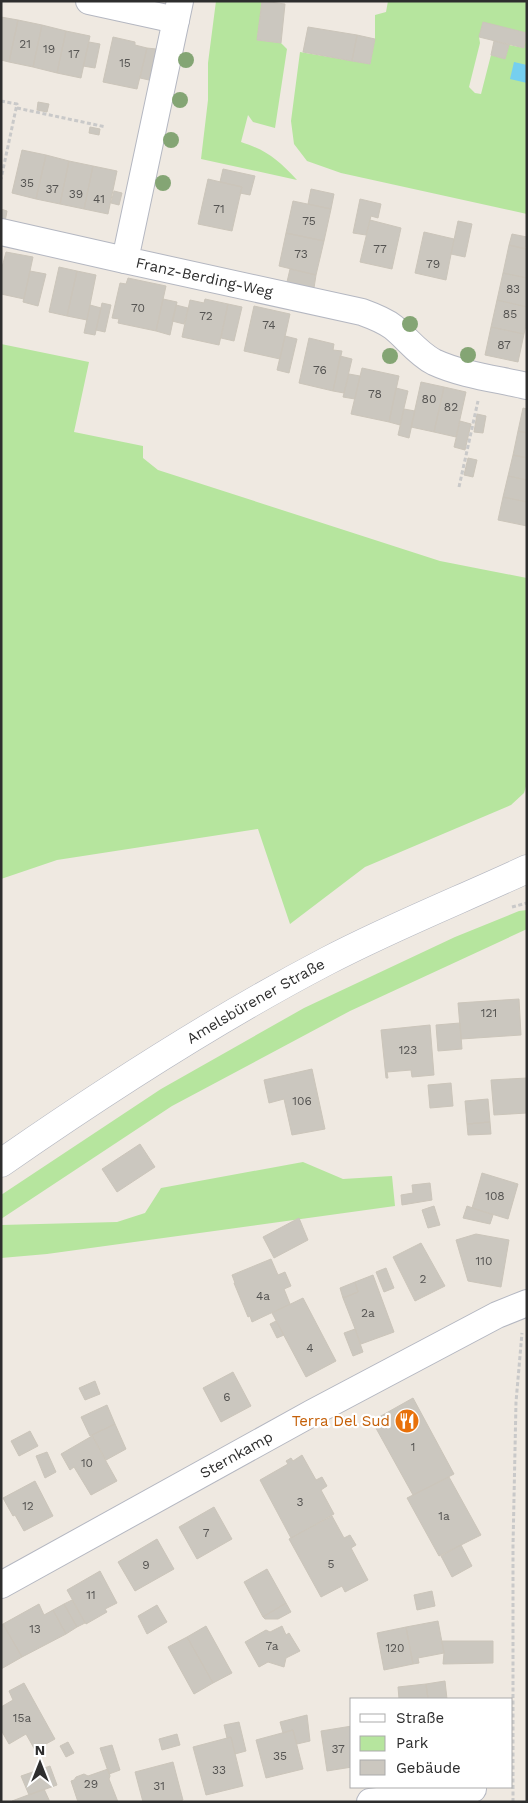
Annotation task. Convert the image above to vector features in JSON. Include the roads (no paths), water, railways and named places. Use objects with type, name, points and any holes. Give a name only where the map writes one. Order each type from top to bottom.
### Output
[{"type":"street","points":[[90,1],[178,11]]},
{"type":"street","name":"Franz-Berding-Weg","points":[[178,11],[125,260],[362,312],[382,320],[394,328],[418,352],[434,362],[458,370],[527,386]]},
{"type":"street","points":[[1,232],[125,260]]},
{"type":"street","name":"Amelsbürener Straße","points":[[1,1163],[70,1115],[187,1040],[326,962],[411,920],[527,869]]},
{"type":"street","name":"Sternkamp","points":[[1,1586],[312,1413],[497,1315],[526,1303]]},
{"type":"street","points":[[384,1801],[473,1789]]},
{"type":"water","points":[[514,62],[527,65],[527,83],[510,79]]},
{"type":"place","name":"Terra Del Sud","points":[[407,1421]]}]
